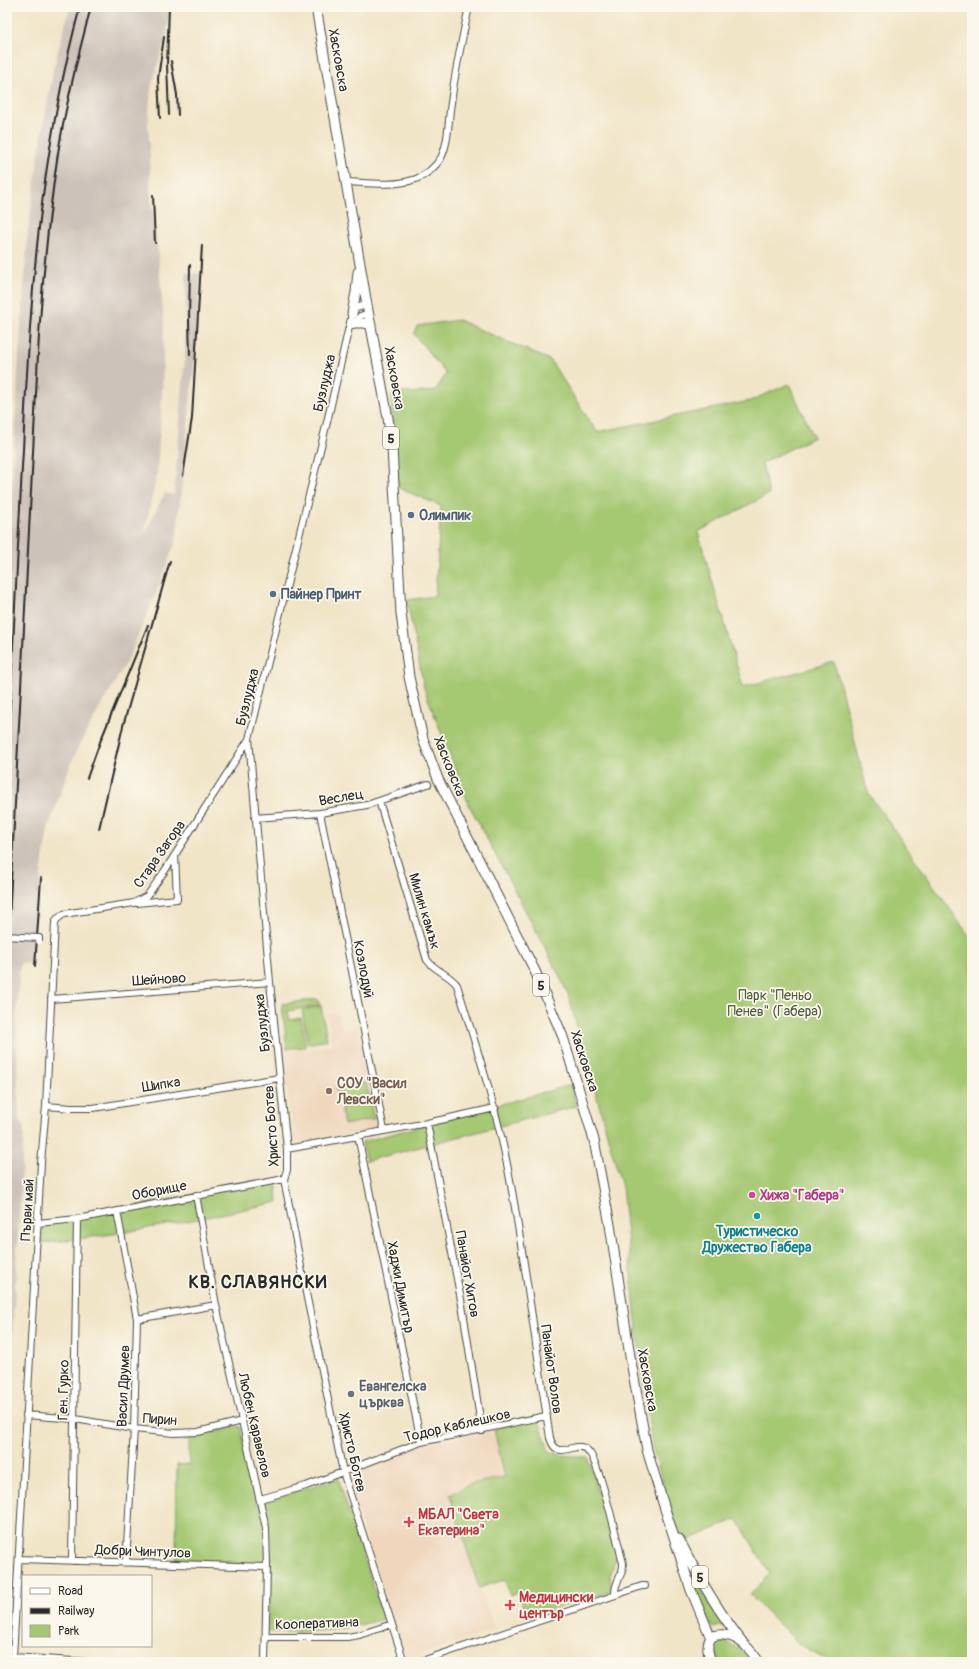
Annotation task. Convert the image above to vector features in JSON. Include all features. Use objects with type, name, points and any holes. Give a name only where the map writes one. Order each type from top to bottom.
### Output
[{"type":"main road","name":"Хасковска","points":[[316,7],[392,446],[401,612],[409,677],[423,739],[440,784],[513,926],[550,1005],[563,1037],[579,1087],[594,1140],[606,1204],[647,1450],[691,1590],[710,1638]]},
{"type":"main road","points":[[352,314],[358,276],[358,254]]},
{"type":"main road","points":[[351,327],[364,323],[371,325]]},
{"type":"main road","name":"Хасковска","points":[[664,1506],[694,1568],[729,1625],[743,1643]]},
{"type":"main road","name":"5","points":[[712,1662],[708,1646],[710,1638],[721,1634],[734,1638],[743,1643],[759,1662]]},
{"type":"street","points":[[346,182],[385,184],[407,182],[417,179],[435,166],[441,156],[448,133],[451,103],[469,7]]},
{"type":"street","points":[[352,314],[356,308],[368,309]]},
{"type":"street","points":[[351,327],[368,309]]},
{"type":"street","name":"Бузлуджа","points":[[279,1078],[249,739],[351,327],[352,314]]},
{"type":"street","name":"Стара Загора","points":[[54,928],[57,919],[64,914],[134,903],[147,896],[249,739]]},
{"type":"street","name":"Веслец","points":[[255,818],[320,813],[367,806],[428,784]]},
{"type":"street","name":"Милин камък","points":[[380,801],[427,960],[435,968],[451,978],[457,985],[495,1108]]},
{"type":"street","name":"Козлодуй","points":[[320,813],[384,1130]]},
{"type":"street","points":[[134,903],[178,899],[175,855]]},
{"type":"street","name":"Първи май","points":[[54,928],[46,1106],[11,1660],[88,1662]]},
{"type":"street","points":[[7,936],[39,938],[39,941]]},
{"type":"street","name":"Шейново","points":[[50,999],[270,982]]},
{"type":"street","name":"Шипка","points":[[46,1106],[93,1108],[279,1078]]},
{"type":"street","name":"Христо Ботев","points":[[279,1078],[287,1149],[287,1170],[284,1179],[343,1472],[404,1662]]},
{"type":"street","points":[[287,1149],[495,1108]]},
{"type":"street","name":"Панайот Волов","points":[[495,1108],[508,1167],[519,1229],[550,1438],[552,1446],[556,1450],[560,1451],[577,1447],[584,1448],[588,1450],[593,1458],[603,1487],[624,1569],[616,1582],[615,1595]]},
{"type":"street","name":"Панайот Хитов","points":[[427,1122],[462,1305],[482,1431]]},
{"type":"street","name":"Хаджи Димитър","points":[[358,1136],[421,1442]]},
{"type":"street","name":"Оборище","points":[[38,1223],[77,1219],[284,1179]]},
{"type":"street","name":"Любен Каравелов","points":[[196,1195],[216,1305],[266,1528],[268,1567],[265,1662]]},
{"type":"street","name":"Васил Друмев","points":[[117,1211],[137,1319],[134,1429],[126,1563]]},
{"type":"street","name":"Ген. Гурко","points":[[72,1561],[77,1219]]},
{"type":"street","points":[[137,1319],[216,1305]]},
{"type":"street","name":"Пирин","points":[[26,1415],[174,1433],[198,1432],[242,1421]]},
{"type":"street","name":"Тодор Каблешков","points":[[260,1499],[306,1486],[421,1442],[482,1431],[546,1416]]},
{"type":"street","name":"Добри Чинтулов","points":[[18,1559],[268,1567]]},
{"type":"street","points":[[419,1662],[645,1586]]},
{"type":"street","name":"Кооперативна","points":[[266,1637],[347,1637],[392,1624]]},
{"type":"shaded area","points":[[70,7],[170,7],[167,33],[151,88],[148,127],[150,190],[155,220],[164,323],[162,394],[157,473],[144,535],[165,493],[174,495],[185,358],[186,273],[200,274],[195,356],[176,541],[128,659],[79,745],[67,774],[48,829],[31,964],[20,963],[16,1021],[19,1120],[24,1127],[7,1432],[7,583],[19,353],[28,232],[40,146],[54,66]]},
{"type":"shaded area","name":"СОУ \"Васил Левски\"","points":[[337,1012],[342,1029],[358,1026],[378,1129],[294,1145],[283,1053],[332,1044],[326,1014]]},
{"type":"shaded area","name":"МБАЛ \"Света Екатерина\"","points":[[494,1429],[505,1477],[471,1484],[450,1495],[479,1588],[495,1629],[405,1660],[346,1476],[417,1446]]},
{"type":"shaded area","points":[[7,1432],[11,1444],[7,1500]]},
{"type":"green space","name":"Парк \"Пеньо Пенев\" (Габера)","points":[[458,320],[550,360],[597,432],[750,401],[789,384],[814,437],[762,463],[769,494],[698,532],[743,687],[834,662],[868,793],[972,940],[972,1662],[838,1662],[821,1657],[800,1645],[750,1595],[770,1574],[737,1519],[684,1542],[671,1511],[652,1446],[637,1329],[622,1187],[568,994],[548,953],[469,805],[424,688],[407,600],[435,596],[441,506],[399,488],[396,472],[391,394],[435,391],[446,374],[414,334],[417,326]]},
{"type":"green space","points":[[317,999],[320,1005],[288,1011],[290,1020],[301,1018],[306,1047],[287,1049],[282,1004]]},
{"type":"green space","points":[[321,1006],[327,1040],[308,1044],[302,1010]]},
{"type":"green space","points":[[366,1082],[370,1100],[340,1105],[336,1088]]},
{"type":"green space","points":[[571,1085],[577,1106],[366,1161],[362,1142]]},
{"type":"green space","points":[[370,1102],[374,1119],[344,1125],[341,1108]]},
{"type":"green space","points":[[276,1180],[278,1202],[132,1231],[43,1243],[42,1223]]},
{"type":"green space","points":[[538,1418],[549,1451],[560,1455],[588,1457],[617,1555],[610,1576],[611,1592],[527,1616],[518,1592],[511,1595],[504,1580],[479,1588],[450,1495],[471,1484],[505,1477],[494,1429]]},
{"type":"green space","points":[[240,1426],[256,1504],[338,1478],[384,1619],[342,1629],[300,1632],[268,1632],[270,1565],[176,1560],[177,1465],[189,1464],[189,1435],[203,1435]]},
{"type":"green space","points":[[687,1566],[725,1627],[721,1626],[712,1628]]},
{"type":"green space","points":[[717,1641],[722,1641],[737,1647],[751,1662],[720,1662],[714,1647]]},
{"type":"railway","points":[[7,763],[29,337],[39,227],[55,117],[66,62],[80,7]]},
{"type":"railway","points":[[7,960],[39,335],[44,266],[61,135],[81,43],[91,7]]},
{"type":"railway","points":[[169,7],[167,64],[169,115]]},
{"type":"railway","points":[[160,118],[158,78],[164,37]]},
{"type":"railway","points":[[171,61],[177,95],[178,115]]},
{"type":"railway","points":[[153,195],[155,243]]},
{"type":"railway","points":[[183,476],[192,418],[202,245]]},
{"type":"railway","points":[[190,265],[190,355]]},
{"type":"railway","points":[[99,829],[123,726],[170,561]]},
{"type":"railway","points":[[87,778],[100,742],[148,625]]},
{"type":"railway","points":[[35,966],[41,878]]},
{"type":"place","name":"Олимпик","points":[[411,515]]},
{"type":"place","name":"Пайнер Принт","points":[[273,594]]},
{"type":"place","name":"СОУ \"Васил Левски\"","points":[[329,1091]]},
{"type":"place","name":"Хижа \"Габера\"","points":[[752,1195]]},
{"type":"place","name":"Туристическо Дружество Габера","points":[[757,1216]]},
{"type":"place","name":"Евангелска църква","points":[[351,1394]]},
{"type":"place","name":"МБАЛ \"Света Екатерина\"","points":[[409,1522]]},
{"type":"place","name":"Медицински център","points":[[510,1605]]},
{"type":"district","name":"КВ. СЛАВЯНСКИ","points":[[258,1282]]}]
